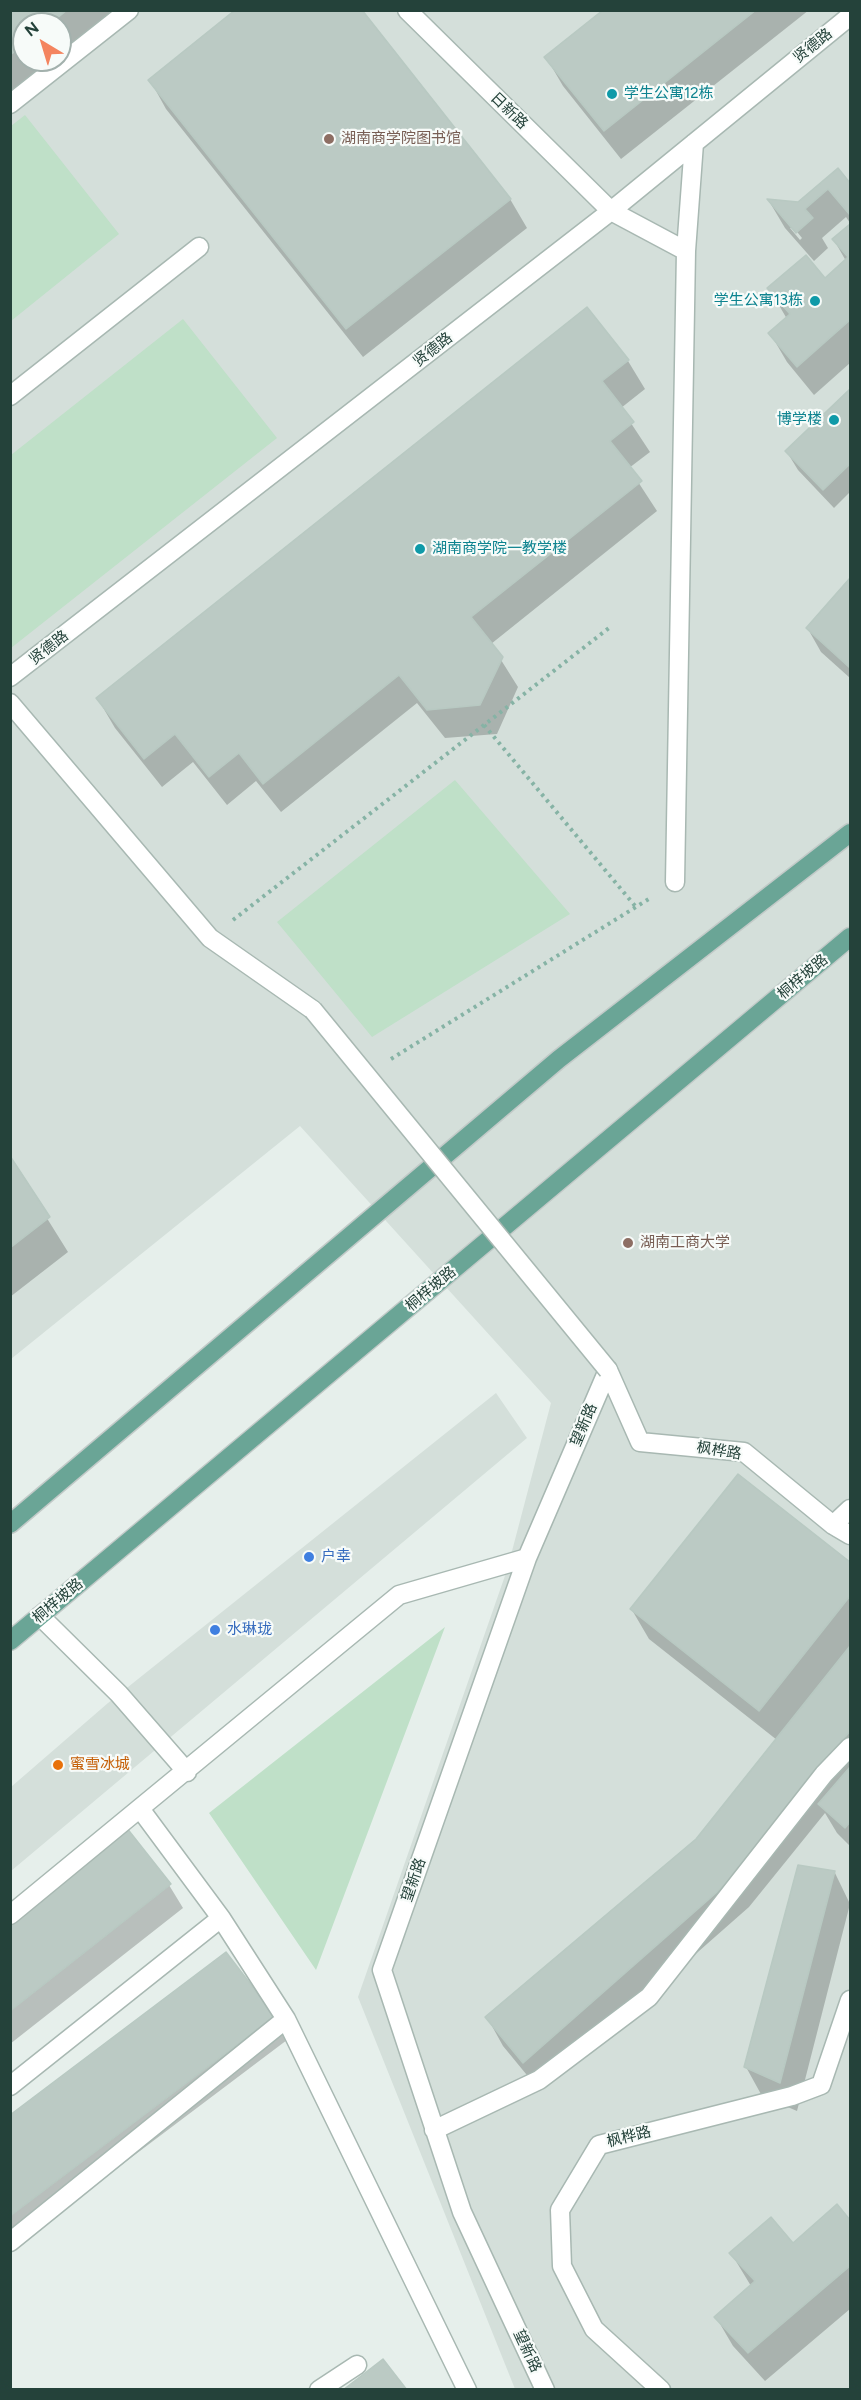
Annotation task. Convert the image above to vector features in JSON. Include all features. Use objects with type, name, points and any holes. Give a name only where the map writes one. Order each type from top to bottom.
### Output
[{"type":"main road","points":[[10,1524],[559,1059],[850,832]]},
{"type":"main road","name":"桐梓坡路","points":[[10,1641],[850,937]]},
{"type":"street","points":[[10,104],[129,10]]},
{"type":"street","name":"日新路","points":[[407,10],[612,211],[686,251]]},
{"type":"street","name":"贤德路","points":[[10,677],[612,211],[850,16]]},
{"type":"street","points":[[675,882],[686,251],[694,143]]},
{"type":"street","points":[[10,396],[199,247]]},
{"type":"street","points":[[10,703],[210,938],[313,1010],[608,1370]]},
{"type":"street","name":"枫桦路","points":[[608,1370],[640,1442],[744,1452],[833,1525],[850,1535]]},
{"type":"street","name":"望新路","points":[[545,2390],[462,2212],[382,1970],[528,1558],[608,1370]]},
{"type":"street","points":[[833,1525],[850,1509]]},
{"type":"street","points":[[10,1916],[399,1595],[528,1558]]},
{"type":"street","points":[[40,1616],[120,1694],[187,1772]]},
{"type":"street","points":[[434,2130],[539,2080],[649,1997],[760,1853],[824,1774],[850,1747]]},
{"type":"street","points":[[141,1810],[221,1917],[286,2019],[467,2390]]},
{"type":"street","points":[[10,2086],[221,1917]]},
{"type":"street","name":"枫桦路","points":[[661,2390],[594,2330],[562,2266],[560,2210],[599,2145],[792,2096],[821,2085],[850,2000]]},
{"type":"street","points":[[10,2242],[286,2019]]},
{"type":"street","points":[[319,2390],[357,2365]]},
{"type":"path","points":[[210,938],[609,628]]},
{"type":"path","points":[[484,725],[636,907]]},
{"type":"path","points":[[384,1064],[675,882]]},
{"type":"shaded area","name":"湖南工商大学","points":[[11,11],[850,11],[850,2389],[515,2389],[358,1997],[507,1570],[551,1403],[300,1126],[11,1359]]},
{"type":"shaded area","points":[[496,1393],[527,1438],[11,1871],[11,1787],[108,1703]]},
{"type":"green space","points":[[25,115],[119,234],[11,321],[11,126]]},
{"type":"green space","points":[[183,319],[277,438],[11,648],[11,455]]},
{"type":"green space","points":[[455,780],[570,914],[372,1037],[277,922]]},
{"type":"green space","points":[[445,1627],[316,1970],[209,1813]]},
{"type":"building","points":[[10,10],[67,10],[65,12],[12,12],[12,54],[10,55]]},
{"type":"building","name":"湖南商学院图书馆","points":[[235,10],[362,10],[511,199],[346,329],[148,80]]},
{"type":"building","name":"学生公寓12栋","points":[[603,10],[756,10],[604,131],[544,57]]},
{"type":"building","points":[[838,168],[850,183],[850,215],[828,189],[805,209],[813,218],[796,233],[767,199],[798,202]]},
{"type":"building","name":"学生公寓13栋","points":[[850,224],[850,320],[797,367],[768,333],[790,314],[767,288],[806,255],[825,278],[848,257],[832,239]]},
{"type":"building","name":"湖南商学院一教学楼","points":[[587,307],[629,360],[602,381],[634,422],[610,441],[642,481],[471,617],[503,657],[480,705],[427,710],[399,675],[263,784],[239,753],[209,777],[175,734],[144,759],[96,698]]},
{"type":"building","name":"博学楼","points":[[850,389],[850,464],[823,490],[785,451]]},
{"type":"building","points":[[850,578],[850,668],[806,628]]},
{"type":"building","points":[[10,1156],[50,1217],[10,1248]]},
{"type":"building","points":[[738,1474],[850,1562],[850,1596],[759,1711],[630,1609]]},
{"type":"building","points":[[850,1646],[850,1731],[733,1878],[523,2063],[485,2017],[696,1839]]},
{"type":"building","points":[[850,1767],[850,1822],[845,1828],[818,1804]]},
{"type":"building","points":[[126,1827],[171,1884],[10,2011],[10,1919]]},
{"type":"building","points":[[798,1865],[835,1871],[780,2083],[744,2067]]},
{"type":"building","points":[[226,1952],[275,2016],[10,2216],[10,2115]]},
{"type":"building","points":[[837,2204],[850,2220],[850,2266],[748,2353],[714,2317],[755,2281],[729,2253],[771,2217],[793,2243]]},
{"type":"building","points":[[383,2359],[407,2390],[343,2390]]},
{"type":"place","name":"学生公寓12栋","points":[[612,94]]},
{"type":"place","name":"湖南商学院图书馆","points":[[329,139]]},
{"type":"place","name":"学生公寓13栋","points":[[815,301]]},
{"type":"place","name":"博学楼","points":[[834,420]]},
{"type":"place","name":"湖南商学院一教学楼","points":[[420,549]]},
{"type":"place","name":"湖南工商大学","points":[[628,1243]]},
{"type":"place","name":"户幸","points":[[309,1557]]},
{"type":"place","name":"水琳珑","points":[[215,1630]]},
{"type":"place","name":"蜜雪冰城","points":[[58,1765]]}]
